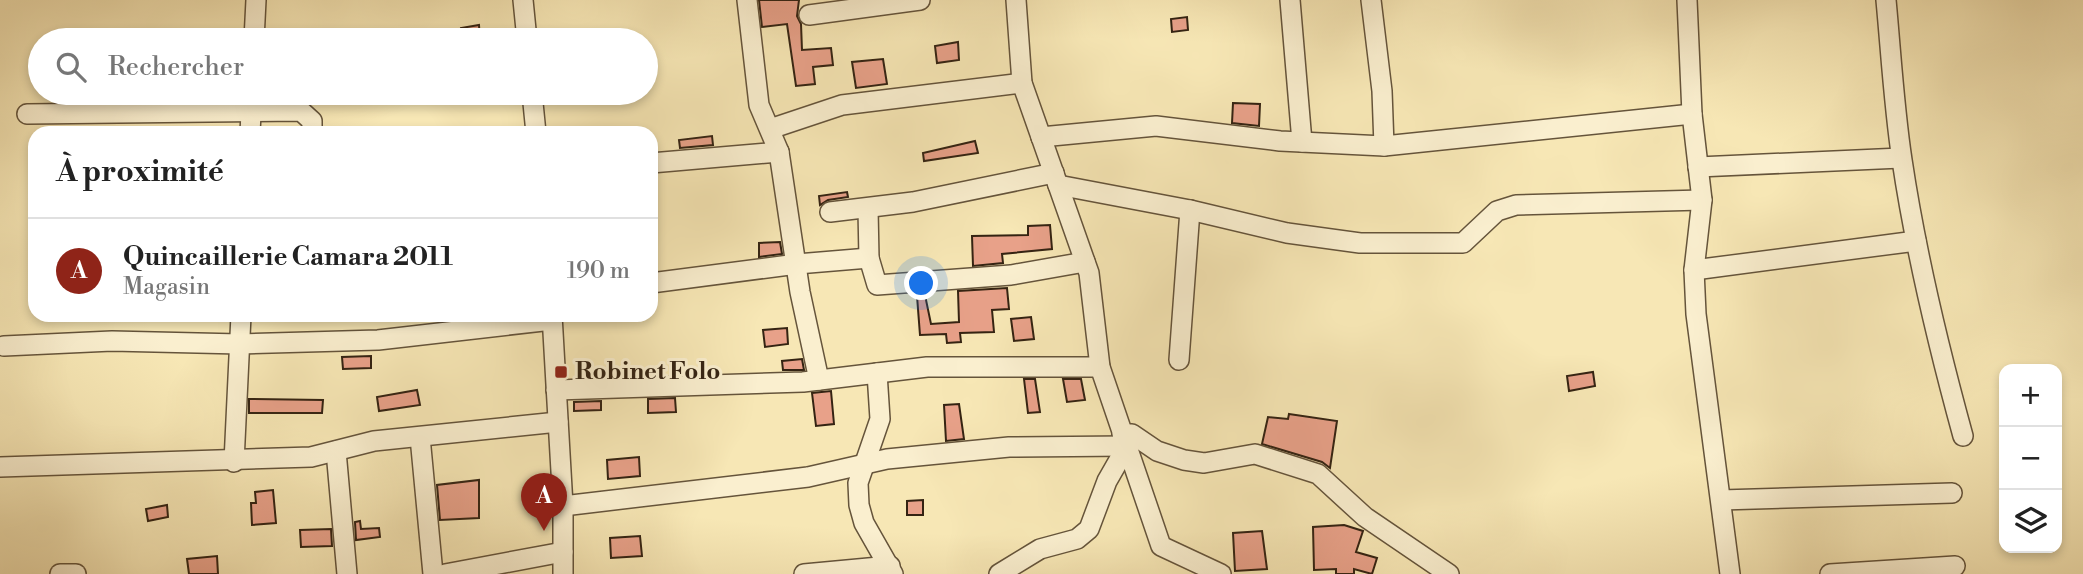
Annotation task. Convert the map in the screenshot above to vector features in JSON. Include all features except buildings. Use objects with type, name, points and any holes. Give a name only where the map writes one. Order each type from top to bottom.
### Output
[{"type":"street","points":[[255,28],[256,0]]},
{"type":"street","points":[[523,0],[526,28]]},
{"type":"street","points":[[747,0],[759,105],[779,152],[819,380]]},
{"type":"street","points":[[809,15],[920,0]]},
{"type":"street","points":[[1016,0],[1022,83],[1085,262],[1100,367],[1161,546],[1221,574]]},
{"type":"street","points":[[1290,0],[1302,142]]},
{"type":"street","points":[[1371,0],[1382,92],[1384,146]]},
{"type":"street","points":[[1687,0],[1692,114],[1702,200],[1694,270],[1696,314],[1730,574]]},
{"type":"street","points":[[1886,0],[1901,158],[1931,319],[1963,436]]},
{"type":"street","points":[[769,129],[842,105],[1022,83]]},
{"type":"street","points":[[27,114],[210,105]]},
{"type":"street","points":[[250,126],[251,105]]},
{"type":"street","points":[[264,105],[301,111],[312,121],[312,126]]},
{"type":"street","points":[[533,105],[535,126]]},
{"type":"street","points":[[1041,137],[1156,126],[1302,142],[1384,146],[1692,114]]},
{"type":"street","points":[[658,162],[779,152]]},
{"type":"street","points":[[1698,167],[1901,158]]},
{"type":"street","points":[[830,212],[868,209],[1056,179],[1287,233],[1360,243],[1450,245],[1462,243],[1497,211],[1516,205],[1702,200]]},
{"type":"street","points":[[868,209],[869,258],[874,280],[877,285],[885,287],[1011,275],[1085,262]]},
{"type":"street","points":[[1179,359],[1190,210]]},
{"type":"street","points":[[1694,270],[1916,242]]},
{"type":"street","points":[[658,282],[797,264],[869,258]]},
{"type":"street","points":[[234,462],[241,322]]},
{"type":"street","points":[[4,346],[112,341],[240,344],[378,341],[522,322]]},
{"type":"street","points":[[552,322],[563,506],[563,574]]},
{"type":"street","points":[[556,390],[819,380],[927,367],[1100,367]]},
{"type":"street","points":[[804,574],[892,570],[864,523],[859,505],[858,483],[880,419],[877,373]]},
{"type":"street","points":[[0,467],[234,462],[311,457],[374,441],[558,422]]},
{"type":"street","points":[[999,574],[1041,549],[1077,539],[1089,529],[1125,440],[1132,434],[1157,451],[1184,460],[1204,463],[1255,454],[1318,474],[1365,517],[1449,574]]},
{"type":"street","points":[[420,437],[433,574]]},
{"type":"street","points":[[563,506],[808,477],[887,459],[1009,447],[1125,440]]},
{"type":"street","points":[[336,451],[347,574]]},
{"type":"street","points":[[1721,500],[1952,493]]},
{"type":"street","points":[[445,574],[563,552]]},
{"type":"street","points":[[1830,574],[1902,572],[1955,566]]},
{"type":"street","points":[[60,574],[76,574]]},
{"type":"place","name":"Robinet Folo","points":[[561,372]]},
{"type":"place","name":"Quincaillerie Camara 2011","points":[[544,531]]}]
